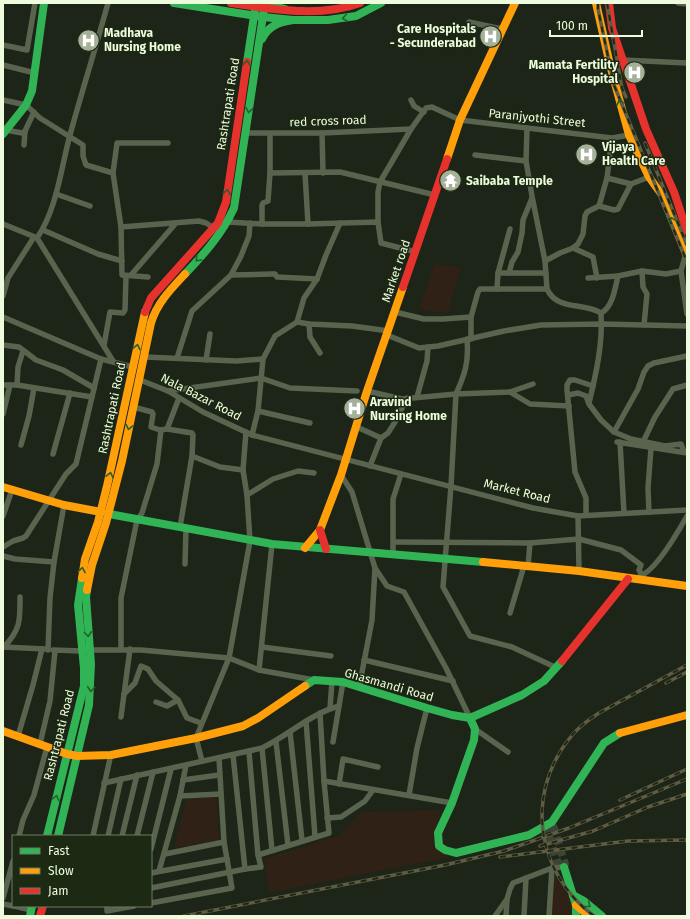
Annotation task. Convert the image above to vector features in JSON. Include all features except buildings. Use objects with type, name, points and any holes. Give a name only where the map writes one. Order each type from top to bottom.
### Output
[{"type":"street","points":[[3,45],[27,50],[35,3]]},
{"type":"street","points":[[5,132],[26,105],[32,92],[44,3]]},
{"type":"street","points":[[3,296],[6,277],[35,238],[43,230],[56,194],[70,136],[108,3]]},
{"type":"street","points":[[174,3],[254,16],[293,20]]},
{"type":"street","points":[[231,3],[315,11],[336,10],[355,6],[360,3]]},
{"type":"street","points":[[273,3],[278,7],[285,9]]},
{"type":"street","points":[[259,44],[263,36],[272,26],[284,20],[328,20],[349,18],[381,3]]},
{"type":"street","name":"Market road","points":[[305,548],[320,530],[341,475],[367,391],[416,252],[460,120],[515,3]]},
{"type":"street","points":[[596,3],[610,65],[629,135],[649,177],[662,195],[684,242],[686,255],[681,271],[687,314]]},
{"type":"street","points":[[609,3],[612,28],[646,129],[674,192],[687,231]]},
{"type":"street","points":[[678,3],[687,4]]},
{"type":"street","name":"Rashtrapati Road","points":[[105,513],[143,316],[151,298],[214,228],[222,214],[226,202],[255,5]]},
{"type":"street","name":"Rashtrapati Road","points":[[47,835],[84,686],[86,650],[83,614],[91,566],[140,380],[152,321],[156,309],[165,296],[216,239],[228,222],[234,208],[265,6]]},
{"type":"street","points":[[469,22],[502,29]]},
{"type":"street","points":[[623,60],[687,63]]},
{"type":"street","points":[[3,65],[35,73]]},
{"type":"street","points":[[3,100],[26,105],[46,122],[83,145],[83,156],[86,165],[113,173]]},
{"type":"street","points":[[411,100],[414,106],[424,112]]},
{"type":"street","points":[[416,252],[381,242],[378,222],[378,192],[380,182],[411,128],[429,107],[460,120]]},
{"type":"street","points":[[24,145],[25,131],[34,112]]},
{"type":"street","name":"Paranjyothi Street","points":[[460,120],[612,138],[629,135]]},
{"type":"street","name":"red cross road","points":[[245,133],[322,133],[411,128]]},
{"type":"street","points":[[527,128],[526,161],[545,261],[546,289],[549,294],[567,305],[595,309],[601,313]]},
{"type":"street","points":[[5,132],[22,133],[25,131]]},
{"type":"street","points":[[322,133],[324,173]]},
{"type":"street","points":[[262,224],[262,205],[268,201],[270,134]]},
{"type":"street","points":[[599,206],[607,178],[612,138]]},
{"type":"street","points":[[148,277],[128,276],[122,274],[121,227],[113,173],[117,144],[168,142]]},
{"type":"street","points":[[475,155],[526,161]]},
{"type":"street","points":[[270,173],[340,172],[435,195]]},
{"type":"street","points":[[305,173],[308,224]]},
{"type":"street","points":[[607,178],[631,184],[649,177]]},
{"type":"street","points":[[545,261],[573,248],[581,239],[587,212],[599,206],[614,210],[618,209],[631,184]]},
{"type":"street","points":[[56,194],[90,206]]},
{"type":"street","points":[[509,273],[512,262],[518,252],[523,220],[532,198]]},
{"type":"street","points":[[121,227],[199,221],[214,228]]},
{"type":"street","points":[[228,222],[308,224],[378,222]]},
{"type":"street","points":[[104,346],[110,312],[123,313],[125,310],[128,276],[176,223]]},
{"type":"street","points":[[177,358],[192,311],[231,275],[242,256],[249,236],[250,223]]},
{"type":"street","points":[[202,762],[196,738],[229,658],[250,541],[247,495],[243,470],[249,433],[258,411],[262,359],[276,336],[297,322],[304,298],[317,279],[340,223]]},
{"type":"street","points":[[3,224],[35,238],[113,361]]},
{"type":"street","points":[[497,289],[498,273],[510,229]]},
{"type":"street","points":[[43,230],[98,254],[122,261]]},
{"type":"street","points":[[573,248],[594,257],[597,278]]},
{"type":"street","points":[[588,278],[618,276],[642,271],[666,274],[681,271]]},
{"type":"street","points":[[642,271],[643,287],[646,294],[644,325]]},
{"type":"street","points":[[498,273],[546,273]]},
{"type":"street","points":[[231,275],[275,274],[277,277],[317,279]]},
{"type":"street","points":[[601,313],[608,308],[612,300],[618,276]]},
{"type":"street","points":[[546,289],[480,289],[478,292],[471,317],[468,361],[463,381],[456,394],[443,587],[470,636],[512,647],[556,668]]},
{"type":"street","points":[[158,290],[165,296]]},
{"type":"street","points":[[395,312],[424,319],[471,317]]},
{"type":"street","points":[[588,404],[597,372],[602,324],[601,313]]},
{"type":"street","points":[[3,317],[101,360],[113,361],[133,367]]},
{"type":"street","points":[[297,322],[352,326],[388,333],[419,348],[438,346],[504,331],[541,325],[602,324],[687,326]]},
{"type":"street","points":[[309,324],[310,337],[320,353]]},
{"type":"street","points":[[206,360],[210,334]]},
{"type":"street","points":[[3,345],[19,347],[23,352],[36,360],[63,370],[94,388]]},
{"type":"street","points":[[417,397],[427,361],[428,347]]},
{"type":"street","points":[[17,385],[18,367],[23,352]]},
{"type":"street","points":[[614,432],[638,389],[644,372],[648,366],[654,363],[687,356]]},
{"type":"street","points":[[145,357],[236,361],[262,359]]},
{"type":"street","points":[[3,547],[26,536],[66,474],[76,464],[101,360]]},
{"type":"street","points":[[168,391],[261,378],[294,389],[356,391]]},
{"type":"street","name":"Nala Bazar Road","points":[[140,380],[168,391],[203,412],[249,433],[345,460]]},
{"type":"street","points":[[586,515],[586,498],[575,472],[567,385],[570,380],[575,380],[593,386]]},
{"type":"street","points":[[367,391],[397,398],[407,398],[510,392],[533,384]]},
{"type":"street","points":[[3,385],[17,385],[92,397]]},
{"type":"street","points":[[3,414],[10,385]]},
{"type":"street","points":[[643,442],[655,417],[673,389],[687,385]]},
{"type":"street","points":[[21,445],[29,416],[34,388]]},
{"type":"street","points":[[510,392],[530,404],[569,406]]},
{"type":"street","points":[[52,454],[70,393]]},
{"type":"street","points":[[568,395],[578,393],[586,396],[588,404],[601,420],[614,432],[643,442],[666,446],[682,444],[686,452]]},
{"type":"street","points":[[121,649],[121,598],[137,520],[142,512],[157,464],[164,429],[179,398]]},
{"type":"street","points":[[370,466],[381,438],[392,428],[407,398]]},
{"type":"street","points":[[133,407],[152,412],[153,414],[150,427],[192,433],[193,435],[192,456],[183,528],[184,564]]},
{"type":"street","points":[[258,411],[310,423]]},
{"type":"street","points":[[357,427],[381,438]]},
{"type":"street","points":[[624,513],[618,442],[686,452]]},
{"type":"street","points":[[649,512],[648,488],[651,448]]},
{"type":"street","points":[[192,456],[220,467],[243,470]]},
{"type":"street","name":"Market Road","points":[[345,460],[533,508],[578,516],[687,510]]},
{"type":"street","points":[[247,495],[273,479],[298,471],[314,473]]},
{"type":"street","points":[[393,554],[394,499],[401,474]]},
{"type":"street","points":[[341,475],[352,492],[375,568],[372,620],[359,688]]},
{"type":"street","points":[[3,487],[64,505],[250,541],[326,550],[444,558],[579,571],[687,586]]},
{"type":"street","points":[[3,516],[12,490]]},
{"type":"street","points":[[48,650],[50,598],[54,562],[64,505]]},
{"type":"street","points":[[578,516],[579,571]]},
{"type":"street","points":[[470,718],[522,695],[544,681],[628,578],[642,575],[655,565],[687,516]]},
{"type":"street","points":[[320,530],[326,550]]},
{"type":"street","points":[[394,542],[530,543],[579,539],[621,550],[641,565],[639,570],[642,575]]},
{"type":"street","points":[[510,613],[526,566],[530,543]]},
{"type":"street","points":[[260,670],[272,544]]},
{"type":"street","points":[[3,556],[15,559],[54,562]]},
{"type":"street","points":[[375,568],[387,586],[404,592],[452,681],[475,729],[474,740],[452,803],[438,833],[439,846],[445,850],[456,853],[463,852],[529,835],[552,822],[604,743],[618,734],[687,715]]},
{"type":"street","points":[[4,647],[14,636],[20,619],[20,597]]},
{"type":"street","points":[[4,647],[55,651],[130,649],[229,658],[260,670],[314,680]]},
{"type":"street","points":[[262,647],[331,656]]},
{"type":"street","points":[[18,736],[42,649]]},
{"type":"street","points":[[121,717],[130,649]]},
{"type":"street","name":"Rashtrapati Road","points":[[58,835],[78,756],[92,687],[92,671],[86,650]]},
{"type":"street","points":[[19,835],[23,820],[34,795],[44,746],[55,651]]},
{"type":"street","points":[[364,660],[452,681]]},
{"type":"street","points":[[124,694],[136,682],[141,666],[148,669],[156,681],[178,700],[188,718],[202,723]]},
{"type":"street","points":[[3,731],[66,754],[78,756],[111,754],[196,738],[243,726],[258,718],[314,680]]},
{"type":"street","name":"Ghasmandi Road","points":[[314,680],[343,682],[427,708],[470,718]]},
{"type":"street","points":[[330,708],[332,681]]},
{"type":"street","points":[[334,742],[343,682]]},
{"type":"street","points":[[156,702],[166,706],[178,700]]},
{"type":"street","points":[[104,783],[262,748],[276,742],[306,720],[330,708],[339,706]]},
{"type":"street","points":[[409,794],[417,748],[427,708]]},
{"type":"street","points":[[258,855],[302,840],[329,833],[320,713]]},
{"type":"street","points":[[306,720],[315,836]]},
{"type":"street","points":[[475,729],[508,752]]},
{"type":"street","points":[[290,732],[302,840]]},
{"type":"street","points":[[276,742],[288,845]]},
{"type":"street","points":[[262,748],[272,850]]},
{"type":"street","points":[[152,888],[261,867],[258,855],[249,752]]},
{"type":"street","points":[[93,835],[111,754]]},
{"type":"street","points":[[233,755],[245,869]]},
{"type":"street","points":[[152,903],[232,888],[224,842],[219,758]]},
{"type":"street","points":[[339,784],[343,759],[378,767]]},
{"type":"street","points":[[159,871],[180,796],[186,765]]},
{"type":"street","points":[[152,845],[171,769]]},
{"type":"street","points":[[137,835],[153,772]]},
{"type":"street","points":[[122,835],[137,775]]},
{"type":"street","points":[[183,780],[219,775]]},
{"type":"street","points":[[108,835],[121,779]]},
{"type":"street","points":[[324,781],[373,790],[409,794],[452,803]]},
{"type":"street","points":[[327,818],[341,817],[365,801],[373,790]]},
{"type":"street","points":[[180,796],[220,794]]},
{"type":"street","points":[[165,854],[224,842]]},
{"type":"street","points":[[152,873],[227,859]]},
{"type":"street","points":[[3,898],[12,865]]},
{"type":"street","points":[[506,916],[507,899],[513,883],[552,868],[564,867],[576,905],[576,916]]},
{"type":"street","points":[[549,916],[552,868]]},
{"type":"street","points":[[524,916],[526,878]]},
{"type":"street","points":[[573,895],[584,901],[602,916]]},
{"type":"street","points":[[495,916],[507,899]]},
{"type":"street","points":[[576,905],[589,916]]},
{"type":"street","points":[[17,907],[31,911]]},
{"type":"street","points":[[106,907],[107,911],[129,907]]},
{"type":"shaded area","points":[[434,264],[461,267],[448,313],[419,310]]},
{"type":"shaded area","points":[[216,795],[219,840],[174,848],[187,797]]},
{"type":"shaded area","points":[[440,810],[434,848],[451,857],[269,893],[264,859],[340,835],[362,812]]},
{"type":"shaded area","points":[[553,874],[574,904],[573,916],[549,916]]},
{"type":"tunnel","points":[[545,825],[559,866],[564,867],[565,864],[552,822]]},
{"type":"railway","points":[[598,3],[614,85],[687,262]]},
{"type":"railway","points":[[607,3],[622,88],[626,97]]},
{"type":"railway","points":[[645,143],[687,245]]},
{"type":"railway","points":[[594,916],[574,898],[559,878],[549,856],[543,832],[542,808],[546,784],[555,761],[569,739],[583,724],[599,713],[687,665]]},
{"type":"railway","points":[[666,683],[687,672]]},
{"type":"railway","points":[[620,800],[687,769]]},
{"type":"railway","points":[[184,916],[445,865],[504,851],[569,828],[687,779]]},
{"type":"railway","points":[[540,846],[593,831],[648,807],[687,794]]},
{"type":"railway","points":[[500,857],[628,841],[687,840]]},
{"type":"traffic: fast","points":[[3,134],[26,105],[32,91],[44,3]]},
{"type":"traffic: fast","points":[[174,3],[263,17],[293,20],[328,20],[356,16],[381,3]]},
{"type":"traffic: fast","points":[[247,62],[256,3]]},
{"type":"traffic: fast","points":[[185,274],[218,235],[234,208],[265,3]]},
{"type":"traffic: fast","points":[[273,3],[278,7],[285,9]]},
{"type":"traffic: fast","points":[[262,39],[267,31],[274,25],[293,20]]},
{"type":"traffic: fast","points":[[109,514],[272,544],[483,562]]},
{"type":"traffic: fast","points":[[47,835],[84,686],[84,668],[78,605],[82,578]]},
{"type":"traffic: fast","points":[[58,835],[89,705],[91,664],[86,597],[87,590]]},
{"type":"traffic: fast","points":[[305,686],[314,680],[343,682],[427,708],[470,718],[522,695],[544,681],[562,661]]},
{"type":"traffic: fast","points":[[470,718],[475,729],[474,740],[452,803],[438,833],[439,846],[445,850],[456,853],[529,835],[552,822],[604,743],[620,733]]},
{"type":"traffic: fast","points":[[564,867],[576,905],[576,916]]},
{"type":"traffic: fast","points":[[573,895],[584,901],[602,916]]},
{"type":"traffic: fast","points":[[30,916],[32,907]]},
{"type":"traffic: slow","points":[[447,159],[460,120],[515,3]]},
{"type":"traffic: slow","points":[[596,3],[610,65],[629,135],[649,177],[662,195],[687,256]]},
{"type":"traffic: slow","points":[[87,590],[92,565],[106,523],[122,461],[151,323],[161,303],[185,274]]},
{"type":"traffic: slow","points":[[305,548],[320,530],[341,475],[367,391],[403,287]]},
{"type":"traffic: slow","points":[[82,578],[85,559],[98,522],[107,486],[145,312]]},
{"type":"traffic: slow","points":[[3,487],[64,505],[101,512]]},
{"type":"traffic: slow","points":[[483,562],[579,571],[687,586]]},
{"type":"traffic: slow","points":[[3,731],[67,754],[77,756],[111,755],[196,738],[243,726],[258,718],[305,686]]},
{"type":"traffic: slow","points":[[620,733],[687,715]]},
{"type":"traffic: slow","points":[[576,905],[589,916]]},
{"type":"traffic: jam","points":[[231,3],[296,11],[328,10],[344,8],[360,3]]},
{"type":"traffic: jam","points":[[609,3],[612,28],[646,129],[674,192],[687,231]]},
{"type":"traffic: jam","points":[[145,312],[151,298],[218,223],[226,202],[247,62]]},
{"type":"traffic: jam","points":[[403,287],[447,159]]},
{"type":"traffic: jam","points":[[320,530],[326,549]]},
{"type":"traffic: jam","points":[[562,661],[628,579]]},
{"type":"traffic: jam","points":[[40,916],[43,907]]},
{"type":"place","name":"Care Hospitals - Secunderabad","points":[[491,36]]},
{"type":"place","name":"Madhava Nursing Home","points":[[89,40]]},
{"type":"place","name":"Mamata Fertility Hospital","points":[[634,72]]},
{"type":"place","name":"Vijaya Health Care","points":[[587,154]]},
{"type":"place","name":"Saibaba Temple","points":[[450,181]]},
{"type":"place","name":"Aravind Nursing Home","points":[[354,409]]}]
